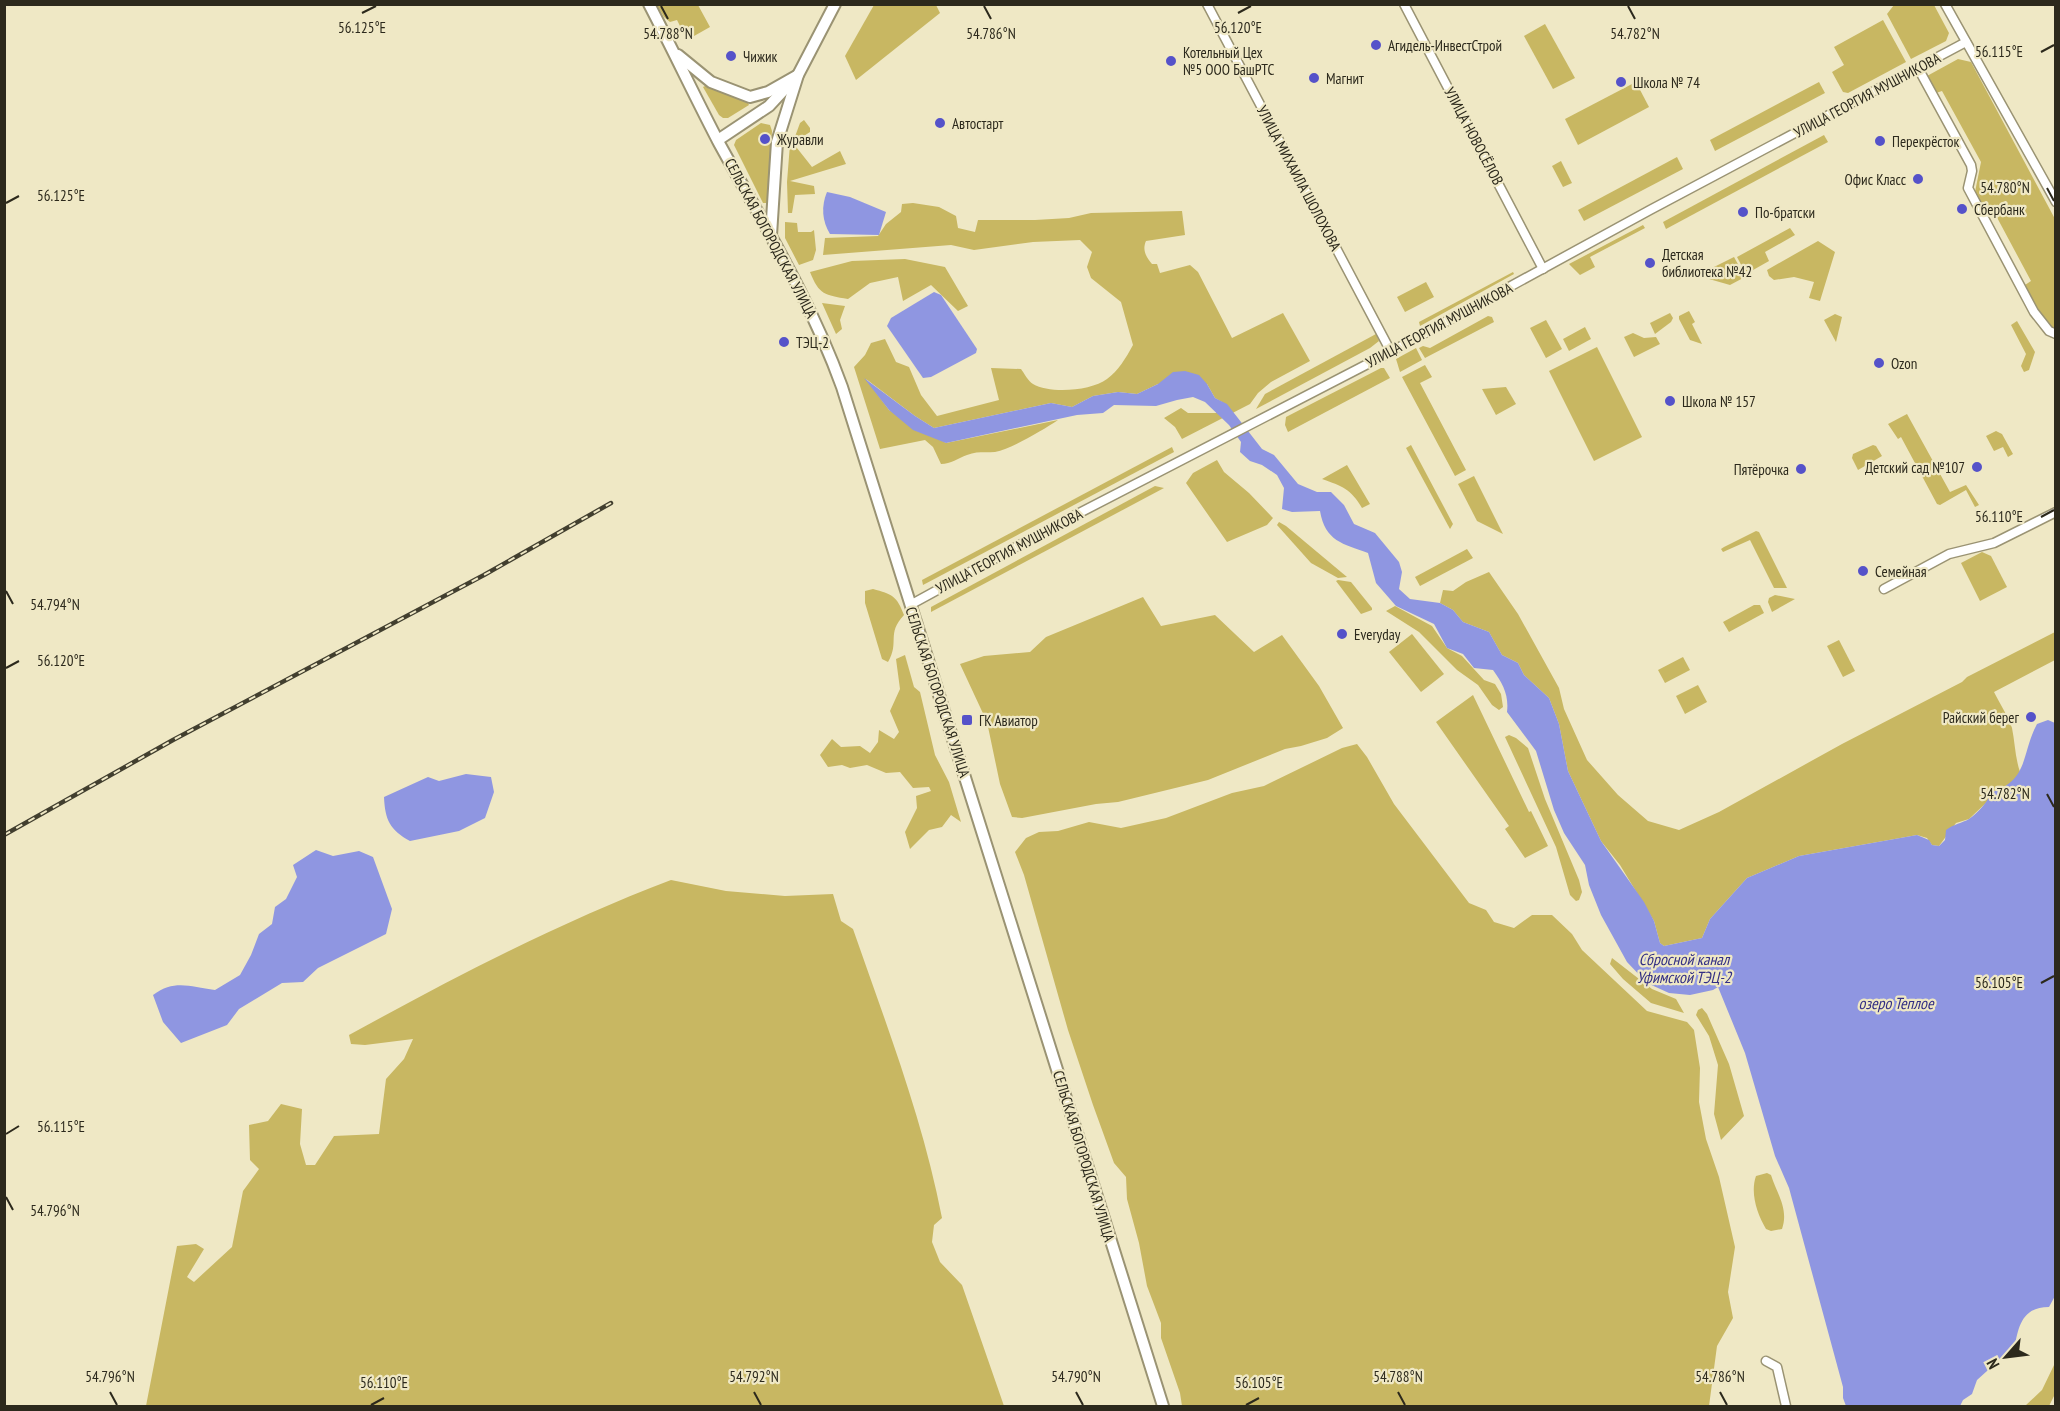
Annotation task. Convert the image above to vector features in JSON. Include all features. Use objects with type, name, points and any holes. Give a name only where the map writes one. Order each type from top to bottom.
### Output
[{"type":"main road","name":"СЕЛЬСКАЯ БОГОРОДСКАЯ УЛИЦА","points":[[649,4],[826,343],[842,387],[1163,1407]]},
{"type":"main road","points":[[771,236],[777,142],[798,75],[835,4]]},
{"type":"main road","points":[[670,44],[673,50],[711,82],[750,97],[768,92],[798,75]]},
{"type":"main road","points":[[718,140],[769,106],[798,75]]},
{"type":"street","name":"УЛИЦА МИХАИЛА ШОЛОХОВА","points":[[1207,4],[1391,352]]},
{"type":"street","name":"УЛИЦА НОВОСЁЛОВ","points":[[1404,4],[1543,268]]},
{"type":"street","points":[[1945,4],[2055,202]]},
{"type":"street","name":"УЛИЦА ГЕОРГИЯ МУШНИКОВА","points":[[910,605],[1058,524],[1391,352],[1543,268],[1966,42]]},
{"type":"street","points":[[1918,68],[1971,165],[1968,188],[2034,312],[2049,331],[2055,334]]},
{"type":"street","points":[[1884,589],[1949,554],[1994,543],[2055,512]]},
{"type":"street","points":[[1766,1361],[1777,1367],[1786,1407]]},
{"type":"shaded area","points":[[657,5],[698,5],[710,27],[687,40],[677,20],[670,22]]},
{"type":"shaded area","points":[[874,5],[936,5],[940,13],[856,80],[845,56]]},
{"type":"shaded area","points":[[1894,5],[1934,5],[1949,33],[1946,41],[1911,59],[1887,14]]},
{"type":"shaded area","points":[[1883,20],[1906,62],[1848,93],[1843,92],[1832,72],[1844,65],[1834,47]]},
{"type":"shaded area","points":[[1545,24],[1575,78],[1553,89],[1524,36]]},
{"type":"shaded area","points":[[1958,59],[1971,62],[2055,219],[2055,331],[2047,326],[2025,285],[2031,281],[1993,210],[1987,213],[1975,192],[1981,162],[1942,91],[1936,93],[1927,76]]},
{"type":"shaded area","points":[[1819,82],[1825,93],[1715,151],[1710,140]]},
{"type":"shaded area","points":[[1632,84],[1638,86],[1649,107],[1578,145],[1565,119]]},
{"type":"shaded area","points":[[707,85],[749,105],[728,118],[723,118],[703,87]]},
{"type":"shaded area","points":[[804,120],[810,132],[793,143],[812,167],[840,151],[846,164],[790,181],[814,186],[815,194],[795,195],[792,213],[788,213],[787,182],[790,144],[793,142],[800,123]]},
{"type":"shaded area","points":[[761,123],[770,125],[772,131],[767,203],[763,203],[734,145],[736,140]]},
{"type":"shaded area","points":[[1824,135],[1828,142],[1666,229],[1663,222]]},
{"type":"shaded area","points":[[1677,157],[1683,169],[1584,221],[1578,210]]},
{"type":"shaded area","points":[[1561,161],[1572,183],[1563,187],[1552,166]]},
{"type":"shaded area","points":[[913,203],[939,207],[956,216],[958,228],[975,232],[978,220],[1035,220],[1069,218],[1091,213],[1182,211],[1185,235],[1146,241],[1145,253],[1152,264],[1157,264],[1160,273],[1190,265],[1198,272],[1232,338],[1283,313],[1310,361],[1271,382],[1258,393],[1250,404],[1182,439],[1175,427],[1164,418],[1181,408],[1188,413],[1216,413],[1222,402],[1215,398],[1207,384],[1158,384],[1137,394],[1118,392],[1093,396],[1072,407],[1051,403],[934,428],[866,379],[889,410],[946,443],[1058,420],[1010,447],[995,452],[971,454],[945,464],[941,464],[933,447],[925,440],[880,449],[854,367],[865,355],[871,343],[885,339],[896,362],[909,367],[921,395],[937,416],[999,400],[991,368],[1021,369],[1031,383],[1040,387],[1070,390],[1091,386],[1107,379],[1122,364],[1133,345],[1121,302],[1091,278],[1087,267],[1092,252],[1080,240],[1033,242],[974,250],[951,245],[823,255],[825,238],[878,236],[886,224],[901,212],[902,204]]},
{"type":"shaded area","points":[[785,222],[797,223],[798,232],[814,230],[816,250],[813,260],[799,265],[785,238]]},
{"type":"shaded area","points":[[1643,225],[1645,228],[1590,257],[1595,267],[1580,275],[1569,264]]},
{"type":"shaded area","points":[[1790,228],[1795,235],[1765,252],[1769,261],[1746,274],[1737,257]]},
{"type":"shaded area","points":[[1818,241],[1835,252],[1820,301],[1809,298],[1814,282],[1794,277],[1774,280],[1769,276],[1767,270]]},
{"type":"shaded area","points":[[1734,257],[1745,277],[1730,285],[1702,277],[1702,273]]},
{"type":"shaded area","points":[[905,259],[945,267],[968,306],[958,311],[931,285],[903,301],[898,277],[870,283],[848,299],[834,296],[820,290],[810,272],[852,261]]},
{"type":"shaded area","points":[[1513,272],[1514,274],[1420,326],[1419,322]]},
{"type":"shaded area","points":[[1426,282],[1434,297],[1405,312],[1397,297]]},
{"type":"shaded area","points":[[822,303],[845,306],[840,320],[842,329],[836,334]]},
{"type":"shaded area","points":[[1689,311],[1695,322],[1692,324],[1702,344],[1690,340],[1679,319],[1679,316]]},
{"type":"shaded area","points":[[1670,313],[1673,318],[1671,322],[1655,334],[1650,323]]},
{"type":"shaded area","points":[[1835,314],[1842,317],[1836,342],[1824,320]]},
{"type":"shaded area","points":[[1488,316],[1492,317],[1494,322],[1425,358],[1419,348],[1423,346],[1430,348]]},
{"type":"shaded area","points":[[1546,320],[1562,349],[1546,358],[1530,328]]},
{"type":"shaded area","points":[[2017,321],[2035,352],[2029,370],[2024,372],[2021,366],[2026,354],[2011,325]]},
{"type":"shaded area","points":[[1585,327],[1591,339],[1569,351],[1563,339]]},
{"type":"shaded area","points":[[1633,333],[1644,338],[1656,337],[1660,344],[1634,357],[1624,337]]},
{"type":"shaded area","points":[[1376,334],[1379,341],[1370,348],[1256,409],[1265,394]]},
{"type":"shaded area","points":[[1597,347],[1642,437],[1594,461],[1549,371]]},
{"type":"shaded area","points":[[1416,348],[1422,360],[1400,372],[1396,359]]},
{"type":"shaded area","points":[[1425,365],[1432,377],[1420,383],[1466,470],[1455,476],[1402,377]]},
{"type":"shaded area","points":[[1384,368],[1390,378],[1288,432],[1285,425],[1286,417]]},
{"type":"shaded area","points":[[1506,387],[1516,404],[1496,415],[1482,389]]},
{"type":"shaded area","points":[[1907,414],[1950,492],[1966,485],[1979,505],[1975,507],[1966,490],[1940,505],[1937,504],[1901,437],[1898,439],[1888,424]]},
{"type":"shaded area","points":[[1996,431],[2002,434],[2013,454],[2008,457],[2003,447],[1994,451],[1986,436]]},
{"type":"shaded area","points":[[1411,445],[1453,524],[1450,529],[1406,448]]},
{"type":"shaded area","points":[[1873,445],[1882,456],[1858,470],[1852,458],[1853,454]]},
{"type":"shaded area","points":[[1172,447],[1174,452],[923,585],[922,580]]},
{"type":"shaded area","points":[[1217,460],[1224,472],[1249,493],[1273,518],[1267,525],[1227,542],[1186,483],[1193,473]]},
{"type":"shaded area","points":[[1347,465],[1370,504],[1362,508],[1354,496],[1345,489],[1322,479]]},
{"type":"shaded area","points":[[1474,476],[1503,534],[1477,521],[1458,484]]},
{"type":"shaded area","points":[[1155,486],[1164,488],[931,612],[931,607]]},
{"type":"shaded area","points":[[1279,522],[1347,577],[1338,578],[1311,563],[1277,525]]},
{"type":"shaded area","points":[[1756,531],[1759,532],[1787,588],[1774,588],[1750,540],[1723,552],[1721,549]]},
{"type":"shaded area","points":[[1467,549],[1473,558],[1420,586],[1415,577]]},
{"type":"shaded area","points":[[1982,552],[1991,556],[2007,587],[1980,601],[1961,563]]},
{"type":"shaded area","points":[[1489,572],[1518,614],[1559,688],[1564,709],[1587,760],[1618,795],[1648,821],[1679,830],[1719,812],[1842,744],[1962,682],[1967,677],[2055,632],[2055,660],[1994,692],[2012,728],[2020,772],[2008,785],[1992,792],[1988,801],[1969,819],[1956,823],[1939,846],[1932,845],[1927,838],[1917,835],[1799,856],[1747,878],[1710,919],[1702,938],[1664,946],[1660,943],[1654,921],[1620,865],[1601,841],[1568,771],[1559,724],[1549,698],[1524,675],[1518,663],[1502,655],[1489,632],[1463,622],[1453,610],[1440,603],[1443,590],[1453,591],[1466,582]]},
{"type":"shaded area","points":[[1336,581],[1351,582],[1372,610],[1361,614]]},
{"type":"shaded area","points":[[873,589],[893,597],[904,615],[894,633],[893,649],[888,662],[882,659],[865,603],[865,591]]},
{"type":"shaded area","points":[[1775,595],[1795,599],[1772,612],[1768,602],[1769,598]]},
{"type":"shaded area","points":[[1143,597],[1161,626],[1215,615],[1254,652],[1282,635],[1319,686],[1343,728],[1327,738],[1285,749],[1208,780],[1118,802],[1022,818],[1012,817],[1000,784],[987,722],[960,664],[984,656],[1030,652],[1046,637]]},
{"type":"shaded area","points":[[1754,605],[1760,605],[1764,613],[1729,632],[1723,622]]},
{"type":"shaded area","points":[[1395,606],[1432,626],[1447,648],[1462,656],[1484,680],[1495,684],[1501,694],[1503,707],[1499,710],[1492,705],[1478,685],[1457,670],[1419,632],[1386,611]]},
{"type":"shaded area","points":[[1412,634],[1444,674],[1421,692],[1389,652]]},
{"type":"shaded area","points":[[1839,640],[1855,671],[1843,677],[1827,646]]},
{"type":"shaded area","points":[[905,655],[914,687],[920,692],[935,755],[949,782],[961,822],[951,815],[942,827],[929,830],[910,849],[905,832],[917,808],[916,796],[931,791],[929,787],[913,788],[900,772],[886,773],[867,765],[850,768],[842,765],[828,767],[820,755],[832,739],[841,747],[860,746],[870,753],[878,742],[879,730],[894,739],[899,732],[890,711],[900,689],[896,659]]},
{"type":"shaded area","points":[[1683,657],[1690,670],[1665,683],[1658,670]]},
{"type":"shaded area","points":[[1698,685],[1707,702],[1685,714],[1676,696]]},
{"type":"shaded area","points":[[1473,695],[1529,812],[1531,811],[1548,846],[1525,858],[1505,829],[1509,826],[1436,722]]},
{"type":"shaded area","points":[[1509,735],[1528,748],[1545,799],[1579,880],[1582,892],[1579,900],[1576,901],[1570,895],[1556,847],[1505,737]]},
{"type":"shaded area","points":[[1357,744],[1394,804],[1469,903],[1486,910],[1494,922],[1514,928],[1532,915],[1552,915],[1572,934],[1582,950],[1647,1011],[1687,1022],[1694,1030],[1700,1068],[1699,1102],[1706,1139],[1719,1177],[1735,1247],[1728,1292],[1733,1318],[1717,1346],[1709,1406],[1182,1406],[1180,1393],[1161,1338],[1161,1323],[1147,1286],[1139,1243],[1127,1199],[1126,1177],[1114,1163],[1093,1105],[1068,1030],[1024,875],[1015,852],[1026,838],[1039,832],[1058,831],[1089,822],[1121,828],[1166,818],[1232,793],[1264,786],[1342,748]]},
{"type":"shaded area","points":[[671,880],[726,891],[785,896],[833,894],[841,921],[853,929],[903,1072],[925,1144],[942,1218],[934,1225],[932,1242],[940,1262],[962,1285],[1004,1406],[146,1406],[177,1246],[196,1244],[204,1249],[187,1277],[194,1282],[232,1247],[243,1191],[259,1169],[250,1160],[249,1125],[268,1121],[281,1104],[302,1109],[300,1144],[306,1165],[315,1165],[334,1136],[379,1134],[386,1079],[404,1059],[413,1039],[365,1045],[351,1044],[349,1035],[548,932]]},
{"type":"shaded area","points":[[1612,958],[1652,989],[1676,999],[1684,1013],[1651,1003],[1623,979],[1610,964]]},
{"type":"shaded area","points":[[1702,1008],[1707,1014],[1729,1064],[1744,1116],[1721,1140],[1714,1114],[1718,1065],[1709,1036],[1696,1015]]},
{"type":"shaded area","points":[[1767,1173],[1771,1175],[1784,1215],[1782,1229],[1771,1231],[1766,1229],[1763,1223],[1754,1196],[1756,1176]]},
{"type":"shaded area","points":[[2055,1363],[2055,1394],[2049,1406],[2025,1406],[2042,1390]]},
{"type":"water","points":[[827,192],[850,197],[886,212],[879,235],[830,234],[823,213]]},
{"type":"water","points":[[934,292],[941,295],[977,349],[976,353],[931,377],[923,378],[887,326],[891,318]]},
{"type":"water","name":"озеро Теплое","points":[[1185,371],[1199,375],[1215,398],[1227,404],[1262,449],[1274,455],[1298,484],[1317,492],[1331,492],[1344,505],[1354,524],[1375,533],[1399,562],[1402,572],[1399,589],[1410,599],[1440,603],[1453,610],[1463,622],[1489,632],[1502,655],[1518,663],[1524,675],[1549,698],[1559,724],[1568,771],[1601,841],[1644,902],[1654,921],[1660,943],[1664,946],[1702,938],[1710,919],[1747,878],[1799,856],[1917,835],[1929,840],[1932,845],[1939,846],[1945,840],[1946,830],[1972,816],[1982,807],[1992,792],[2012,781],[2022,765],[2037,724],[2048,720],[2055,723],[2055,1296],[2049,1307],[2032,1311],[2022,1320],[2014,1351],[1997,1362],[1977,1380],[1972,1394],[1963,1400],[1960,1406],[1846,1406],[1843,1387],[1789,1188],[1775,1156],[1745,1053],[1718,987],[1690,995],[1669,993],[1647,983],[1627,962],[1601,915],[1589,885],[1585,865],[1564,833],[1554,810],[1536,751],[1507,712],[1504,690],[1493,670],[1474,668],[1463,654],[1447,648],[1434,624],[1396,606],[1376,583],[1368,553],[1336,540],[1326,529],[1320,511],[1292,512],[1282,509],[1284,488],[1277,475],[1262,465],[1250,461],[1240,452],[1241,442],[1229,425],[1205,402],[1193,397],[1156,406],[1114,405],[1103,413],[1077,415],[946,443],[913,430],[889,410],[864,378],[934,428],[1051,403],[1072,407],[1093,396],[1118,392],[1137,394],[1158,384],[1173,372]]},
{"type":"water","points":[[466,774],[491,777],[494,792],[485,818],[459,831],[410,841],[390,824],[384,797],[428,777],[439,781]]},
{"type":"water","points":[[316,850],[333,856],[359,851],[373,857],[392,909],[386,934],[318,968],[303,982],[282,983],[239,1009],[227,1025],[181,1043],[163,1022],[153,995],[168,987],[176,986],[215,990],[240,975],[259,934],[272,924],[275,907],[286,899],[297,877],[293,865]]},
{"type":"railway","points":[[4,835],[173,740],[484,575],[611,503]]},
{"type":"place","name":"Агидель-ИнвестСтрой","points":[[1376,45]]},
{"type":"place","name":"Чижик","points":[[731,56]]},
{"type":"place","name":"Котельный Цех №5 ООО БашРТС","points":[[1171,61]]},
{"type":"place","name":"Магнит","points":[[1314,78]]},
{"type":"place","name":"Школа № 74","points":[[1621,82]]},
{"type":"place","name":"Автостарт","points":[[940,123]]},
{"type":"place","name":"Журавли","points":[[765,139]]},
{"type":"place","name":"Перекрёсток","points":[[1880,141]]},
{"type":"place","name":"Офис Класс","points":[[1918,179]]},
{"type":"place","name":"Сбербанк","points":[[1962,209]]},
{"type":"place","name":"По-братски","points":[[1743,212]]},
{"type":"place","name":"Детская библиотека №42","points":[[1650,263]]},
{"type":"place","name":"ТЭЦ-2","points":[[784,342]]},
{"type":"place","name":"Ozon","points":[[1879,363]]},
{"type":"place","name":"Школа № 157","points":[[1670,401]]},
{"type":"place","name":"Детский сад №107","points":[[1977,467]]},
{"type":"place","name":"Пятёрочка","points":[[1801,469]]},
{"type":"place","name":"Семейная","points":[[1863,571]]},
{"type":"place","name":"Everyday","points":[[1342,634]]},
{"type":"place","name":"Райский берег","points":[[2031,717]]},
{"type":"place","name":"ГК Авиатор","points":[[967,720]]},
{"type":"water label","name":"Сбросной канал Уфимской ТЭЦ-2","points":[[1684,968]]}]
